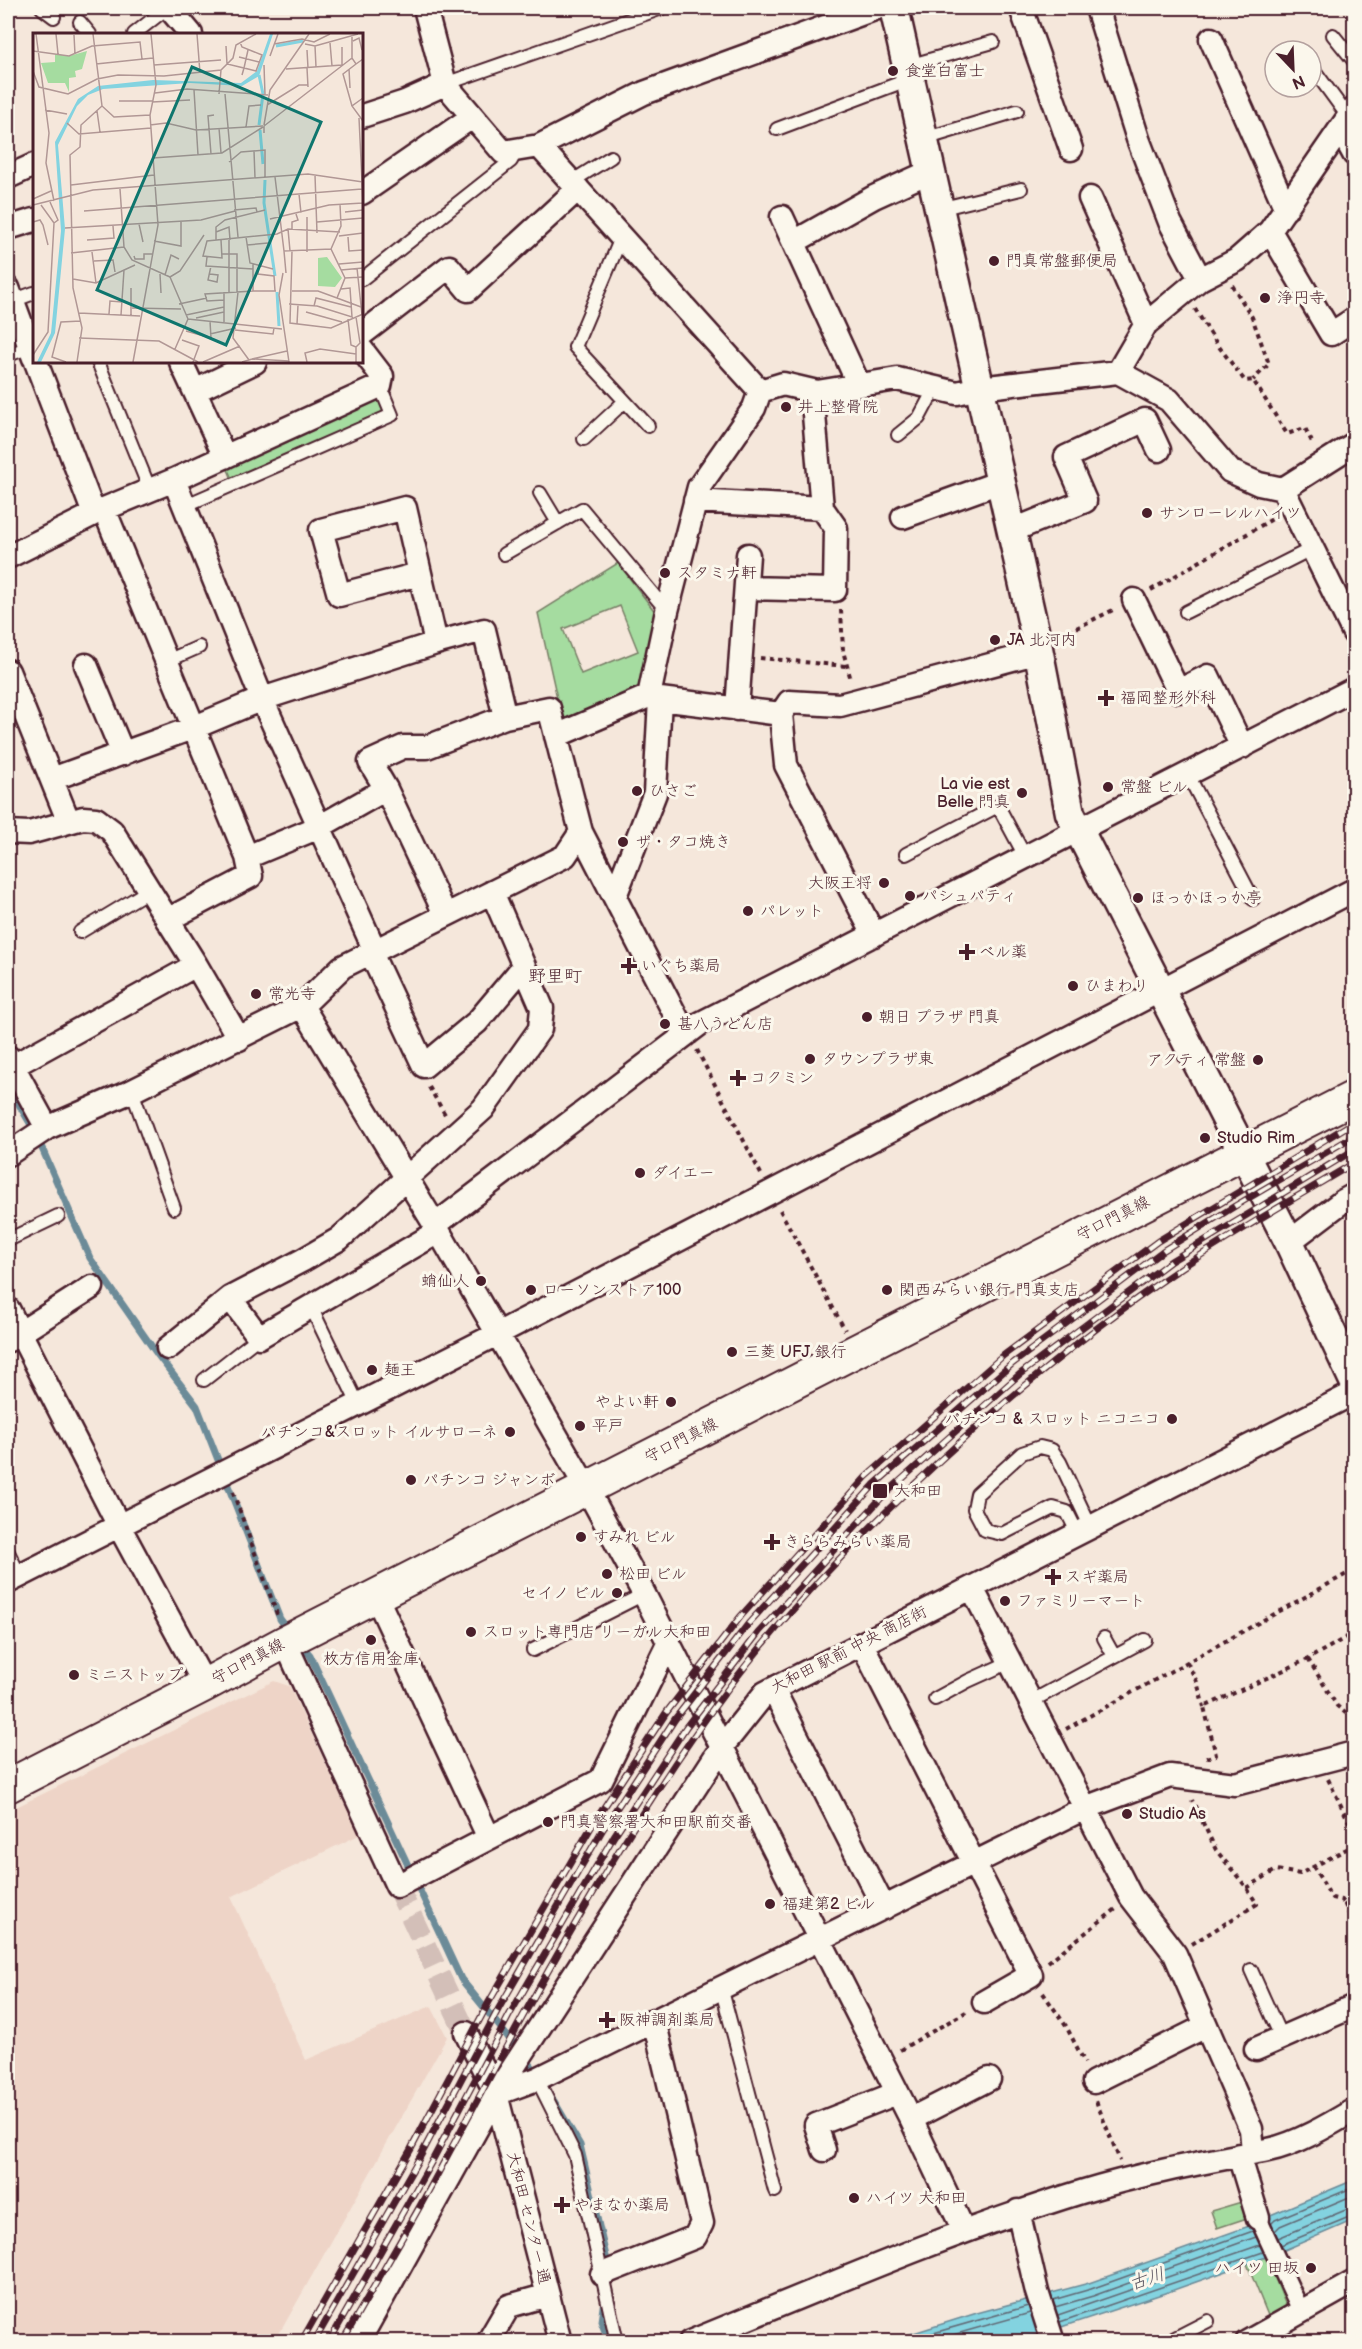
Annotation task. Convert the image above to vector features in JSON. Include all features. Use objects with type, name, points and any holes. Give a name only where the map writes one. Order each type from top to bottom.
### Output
[{"type":"main road","name":"守口門真線","points":[[8,1786],[289,1640],[1354,1097]]},
{"type":"street","points":[[168,8],[190,33]]},
{"type":"street","points":[[425,8],[444,84],[503,152],[528,148],[644,93],[877,8]]},
{"type":"street","points":[[894,8],[1038,649],[1070,813],[1288,1242],[1354,1381]]},
{"type":"street","points":[[1021,8],[1071,149]]},
{"type":"street","points":[[1097,8],[1138,139],[1192,286]]},
{"type":"street","points":[[1211,39],[1286,209]]},
{"type":"street","points":[[363,116],[405,102],[444,84]]},
{"type":"street","points":[[363,131],[405,102]]},
{"type":"street","points":[[363,192],[472,117]]},
{"type":"street","points":[[1118,372],[1146,324],[1192,286],[1237,260],[1270,231],[1348,119]]},
{"type":"street","points":[[1348,119],[1354,154]]},
{"type":"street","points":[[528,148],[575,185],[759,392]]},
{"type":"street","points":[[8,177],[33,165]]},
{"type":"street","points":[[794,242],[874,197],[931,171]]},
{"type":"street","points":[[363,333],[448,267],[468,290],[575,185]]},
{"type":"street","points":[[1090,198],[1146,324]]},
{"type":"street","points":[[782,217],[859,385]]},
{"type":"street","points":[[8,228],[33,220]]},
{"type":"street","points":[[1270,231],[1331,333],[1354,319]]},
{"type":"street","points":[[10,294],[33,352]]},
{"type":"street","points":[[8,557],[99,511],[174,480],[380,386],[382,376],[363,351]]},
{"type":"street","points":[[37,363],[99,511],[167,661],[247,857],[250,876],[167,920]]},
{"type":"street","points":[[182,363],[225,457]]},
{"type":"street","points":[[195,391],[253,363]]},
{"type":"street","points":[[759,392],[783,384],[817,392],[897,379],[957,393],[979,388],[1118,372],[1169,400],[1230,471],[1287,498],[1354,633]]},
{"type":"street","points":[[746,588],[835,590],[836,528],[822,508],[812,391]]},
{"type":"street","points":[[615,896],[655,793],[654,698],[667,611],[699,487],[754,408],[759,392]]},
{"type":"street","points":[[1011,531],[1084,501],[1066,457],[1145,420],[1159,450]]},
{"type":"street","points":[[1287,498],[1324,463],[1354,444]]},
{"type":"street","points":[[174,480],[262,699],[424,1066],[477,1022],[524,966]]},
{"type":"street","points":[[903,517],[1000,482]]},
{"type":"street","points":[[695,501],[822,508]]},
{"type":"street","points":[[419,574],[339,595],[321,530],[405,508],[436,643]]},
{"type":"street","points":[[737,709],[748,555]]},
{"type":"street","points":[[1134,600],[1178,691],[1208,676],[1242,747]]},
{"type":"street","points":[[52,779],[195,728],[262,699],[436,643],[484,630],[505,717]]},
{"type":"street","points":[[874,935],[786,765],[781,714],[789,702],[840,705],[1038,649]]},
{"type":"street","points":[[86,665],[123,754]]},
{"type":"street","points":[[8,671],[68,820]]},
{"type":"street","points":[[230,1299],[259,1337],[436,1228],[701,1023],[1354,689]]},
{"type":"street","points":[[556,736],[654,698],[781,714]]},
{"type":"street","points":[[445,915],[386,789],[370,762],[403,747],[427,747],[505,717],[549,708],[581,832],[680,1022],[688,1033]]},
{"type":"street","points":[[247,857],[319,827],[386,789]]},
{"type":"street","points":[[10,826],[29,833],[68,820],[96,819],[112,831],[196,965],[239,1039]]},
{"type":"street","points":[[8,1154],[40,1133],[132,1091],[302,1006],[342,967],[565,856],[581,832]]},
{"type":"street","points":[[14,1579],[497,1334],[1354,890]]},
{"type":"street","points":[[168,1348],[230,1299],[339,1239],[483,1109],[540,1029],[542,1008],[492,892]]},
{"type":"street","points":[[40,1133],[10,1061],[196,965]]},
{"type":"street","points":[[302,1006],[436,1228],[587,1489],[644,1594],[911,2119],[964,2230]]},
{"type":"street","points":[[1288,1242],[1354,1195]]},
{"type":"street","points":[[14,1336],[92,1287]]},
{"type":"street","points":[[8,1310],[14,1336],[205,1685]]},
{"type":"street","name":"大和田 駅前 中央 商店街","points":[[358,2342],[496,2094],[721,1748],[765,1693],[1354,1393]]},
{"type":"street","points":[[972,1588],[1131,1897],[1175,1954],[1251,2129],[1246,2153],[1258,2218],[1274,2257],[1301,2311]]},
{"type":"street","points":[[376,1596],[489,1838]]},
{"type":"street","points":[[289,1640],[397,1886],[601,1779],[669,1642]]},
{"type":"street","points":[[862,1644],[1030,1975],[984,2002]]},
{"type":"street","points":[[773,1689],[884,1908]]},
{"type":"street","points":[[496,2094],[537,2079],[1085,1808],[1170,1776],[1235,1784],[1354,1753]]},
{"type":"street","points":[[1256,2049],[1354,2006]]},
{"type":"street","points":[[602,2274],[695,2237],[702,2223],[654,2020]]},
{"type":"street","points":[[1094,2082],[1206,2026]]},
{"type":"street","name":"大和田 センター 通","points":[[466,2033],[496,2094],[560,2342]]},
{"type":"street","points":[[911,2119],[989,2079]]},
{"type":"street","points":[[824,2150],[816,2125],[897,2093]]},
{"type":"street","points":[[690,2342],[964,2230],[1018,2211],[1127,2178],[1269,2150],[1324,2129],[1354,2110]]},
{"type":"street","points":[[1018,2211],[1037,2292],[1052,2338]]},
{"type":"street","points":[[1262,2338],[1301,2311],[1354,2282]]},
{"type":"street","points":[[488,2342],[509,2306],[548,2295]]},
{"type":"lane","points":[[42,8],[54,17]]},
{"type":"lane","points":[[135,33],[168,8]]},
{"type":"lane","points":[[444,84],[662,8]]},
{"type":"lane","points":[[80,22],[89,33]]},
{"type":"lane","points":[[1333,35],[1354,61]]},
{"type":"lane","points":[[777,129],[909,73],[993,42]]},
{"type":"lane","points":[[1323,83],[1348,119]]},
{"type":"lane","points":[[924,139],[1017,111]]},
{"type":"lane","points":[[363,278],[528,148]]},
{"type":"lane","points":[[575,185],[611,157]]},
{"type":"lane","points":[[939,209],[1022,189]]},
{"type":"lane","points":[[621,238],[575,347],[648,426]]},
{"type":"lane","points":[[10,294],[33,293]]},
{"type":"lane","points":[[8,355],[33,355]]},
{"type":"lane","points":[[98,363],[150,490]]},
{"type":"lane","points":[[184,506],[392,415],[380,386]]},
{"type":"lane","points":[[898,435],[919,418],[935,388]]},
{"type":"lane","points":[[584,439],[625,401]]},
{"type":"lane","points":[[540,494],[558,523]]},
{"type":"lane","points":[[504,554],[582,509],[667,611]]},
{"type":"lane","points":[[1186,612],[1311,549]]},
{"type":"lane","points":[[167,661],[199,647]]},
{"type":"lane","points":[[1188,775],[1253,899]]},
{"type":"lane","points":[[906,854],[998,806],[1026,858]]},
{"type":"lane","points":[[80,932],[148,891]]},
{"type":"lane","points":[[132,1091],[174,1208]]},
{"type":"lane","points":[[8,1240],[58,1216]]},
{"type":"lane","points":[[310,1307],[358,1404]]},
{"type":"lane","points":[[204,1380],[259,1337]]},
{"type":"lane","points":[[1040,1447],[1052,1450],[1060,1462],[1084,1531],[1067,1512],[1053,1508],[1002,1534],[985,1530],[974,1509],[977,1494],[1022,1453],[1040,1447]]},
{"type":"lane","points":[[8,1552],[14,1579]]},
{"type":"lane","points":[[533,1650],[644,1594]]},
{"type":"lane","points":[[1104,1638],[1114,1656]]},
{"type":"lane","points":[[1030,1702],[1144,1640]]},
{"type":"lane","points":[[935,1699],[1010,1662]]},
{"type":"lane","points":[[1251,1970],[1282,2039]]},
{"type":"lane","points":[[721,1987],[775,2191]]},
{"type":"lane","points":[[537,2079],[575,2155],[617,2342]]},
{"type":"lane","points":[[1167,2342],[1209,2321]]},
{"type":"path","points":[[1192,286],[1217,344],[1245,381],[1253,380],[1269,364],[1252,317],[1222,268]]},
{"type":"path","points":[[1253,380],[1287,434],[1305,428],[1324,463]]},
{"type":"path","points":[[1038,649],[1134,600],[1287,498]]},
{"type":"path","points":[[835,590],[841,607],[846,666],[858,700]]},
{"type":"path","points":[[741,656],[846,666]]},
{"type":"path","points":[[424,1066],[421,1075],[456,1132]]},
{"type":"path","points":[[226,1472],[289,1640]]},
{"type":"path","points":[[1049,1738],[1354,1570]]},
{"type":"path","points":[[1204,1707],[1308,1659],[1354,1633]]},
{"type":"path","points":[[1308,1659],[1337,1706],[1354,1720]]},
{"type":"path","points":[[1175,1954],[1257,1904],[1216,1850],[1181,1777],[1192,1764],[1216,1755],[1197,1682],[1187,1662]]},
{"type":"path","points":[[1319,1762],[1354,1832]]},
{"type":"path","points":[[1247,1888],[1276,1870],[1300,1874],[1354,1845]]},
{"type":"path","points":[[1313,1866],[1332,1898],[1341,1900],[1345,1905],[1354,1926]]},
{"type":"path","points":[[1030,1975],[1131,1897]]},
{"type":"path","points":[[1345,1905],[1354,1900]]},
{"type":"path","points":[[881,2061],[984,2002]]},
{"type":"shaded area","points":[[274,1681],[289,1686],[359,1835],[231,1897],[306,2060],[431,2006],[447,2037],[275,2341],[8,2341],[8,1811]]},
{"type":"green space","points":[[379,397],[385,411],[232,479],[226,465]]},
{"type":"green space","points":[[618,563],[662,621],[647,684],[563,725],[538,613]],"holes":[[[620,606],[638,651],[581,674],[563,629]]]},
{"type":"green space","points":[[1245,2201],[1250,2217],[1217,2228],[1211,2211]]},
{"type":"green space","points":[[1266,2256],[1287,2308],[1269,2318],[1247,2264]]},
{"type":"water","name":"古川","points":[[1354,2180],[1354,2220],[1280,2252],[1168,2292],[1040,2334],[1008,2341],[885,2342],[977,2313],[1089,2283],[1269,2219],[1268,2216]]},
{"type":"waterway","points":[[8,1086],[34,1130],[90,1258],[157,1354],[197,1406],[280,1619],[290,1632]]},
{"type":"waterway","points":[[299,1642],[310,1655],[461,1979],[538,2074]]},
{"type":"waterway","points":[[554,2101],[580,2145],[609,2269]]},
{"type":"waterway","points":[[604,2300],[601,2321],[609,2342]]},
{"type":"tunnel","points":[[397,1886],[466,2033]]},
{"type":"railway","points":[[301,2342],[411,2149],[489,2002],[593,1824],[666,1713],[741,1616],[866,1477],[1004,1355],[1158,1241],[1354,1122]]},
{"type":"railway","points":[[314,2342],[421,2155],[499,2008],[603,1829],[675,1719],[749,1623],[874,1485],[1012,1364],[1164,1250],[1354,1136]]},
{"type":"railway","points":[[329,2342],[432,2161],[510,2014],[614,1836],[686,1727],[759,1632],[883,1496],[1020,1374],[1171,1261],[1354,1150]]},
{"type":"railway","points":[[342,2342],[562,1946],[625,1840],[693,1737],[777,1628],[838,1560],[903,1495],[1053,1362],[1178,1270],[1354,1163]]},
{"type":"place","name":"食堂白富士","points":[[893,71]]},
{"type":"place","name":"門真常盤郵便局","points":[[994,261]]},
{"type":"place","name":"浄円寺","points":[[1265,298]]},
{"type":"place","name":"井上整骨院","points":[[786,407]]},
{"type":"place","name":"サンローレルハイツ","points":[[1147,513]]},
{"type":"place","name":"スタミナ軒","points":[[665,573]]},
{"type":"place","name":"JA 北河内","points":[[995,640]]},
{"type":"place","name":"福岡整形外科","points":[[1106,698]]},
{"type":"place","name":"常盤 ビル","points":[[1108,787]]},
{"type":"place","name":"ひさご","points":[[637,791]]},
{"type":"place","name":"La vie est Belle 門真","points":[[1022,793]]},
{"type":"place","name":"ザ・タコ焼き","points":[[623,842]]},
{"type":"place","name":"大阪王将","points":[[884,883]]},
{"type":"place","name":"パシュパティ","points":[[910,896]]},
{"type":"place","name":"ほっかほっか亭","points":[[1138,898]]},
{"type":"place","name":"パレット","points":[[748,911]]},
{"type":"place","name":"ベル薬","points":[[967,952]]},
{"type":"place","name":"いぐち薬局","points":[[629,966]]},
{"type":"place","name":"ひまわり","points":[[1073,986]]},
{"type":"place","name":"常光寺","points":[[256,994]]},
{"type":"place","name":"朝日 プラザ 門真","points":[[867,1017]]},
{"type":"place","name":"甚八うどん店","points":[[665,1024]]},
{"type":"place","name":"タウンプラザ東","points":[[810,1059]]},
{"type":"place","name":"アクティ 常盤","points":[[1258,1060]]},
{"type":"place","name":"コクミン","points":[[738,1078]]},
{"type":"place","name":"Studio Rim","points":[[1205,1138]]},
{"type":"place","name":"ダイエー","points":[[640,1173]]},
{"type":"place","name":"蛸仙人","points":[[481,1281]]},
{"type":"place","name":"ローソンストア100","points":[[531,1290]]},
{"type":"place","name":"関西みらい銀行 門真支店","points":[[887,1290]]},
{"type":"place","name":"三菱 UFJ 銀行","points":[[732,1352]]},
{"type":"place","name":"麺王","points":[[372,1370]]},
{"type":"place","name":"やよい軒","points":[[671,1402]]},
{"type":"place","name":"パチンコ & スロット ニコニコ","points":[[1172,1419]]},
{"type":"place","name":"平戸","points":[[580,1426]]},
{"type":"place","name":"パチンコ&スロット イルサローネ","points":[[510,1432]]},
{"type":"place","name":"パチンコ ジャンボ","points":[[411,1480]]},
{"type":"place","name":"大和田","points":[[880,1491]]},
{"type":"place","name":"すみれ ビル","points":[[581,1537]]},
{"type":"place","name":"きららみらい薬局","points":[[772,1542]]},
{"type":"place","name":"松田 ビル","points":[[607,1574]]},
{"type":"place","name":"スギ薬局","points":[[1053,1577]]},
{"type":"place","name":"セイノ ビル","points":[[617,1593]]},
{"type":"place","name":"ファミリーマート","points":[[1005,1601]]},
{"type":"place","name":"スロット専門店 リーガル大和田","points":[[471,1632]]},
{"type":"place","name":"枚方信用金庫","points":[[371,1640]]},
{"type":"place","name":"ミニストップ","points":[[74,1675]]},
{"type":"place","name":"Studio As","points":[[1127,1814]]},
{"type":"place","name":"門真警察署大和田駅前交番","points":[[548,1822]]},
{"type":"place","name":"福建第2 ビル","points":[[770,1904]]},
{"type":"place","name":"阪神調剤薬局","points":[[607,2020]]},
{"type":"place","name":"ハイツ 大和田","points":[[854,2198]]},
{"type":"place","name":"やまなか薬局","points":[[562,2205]]},
{"type":"place","name":"ハイツ 田坂","points":[[1311,2268]]},
{"type":"district","name":"野里町","points":[[555,976]]}]
